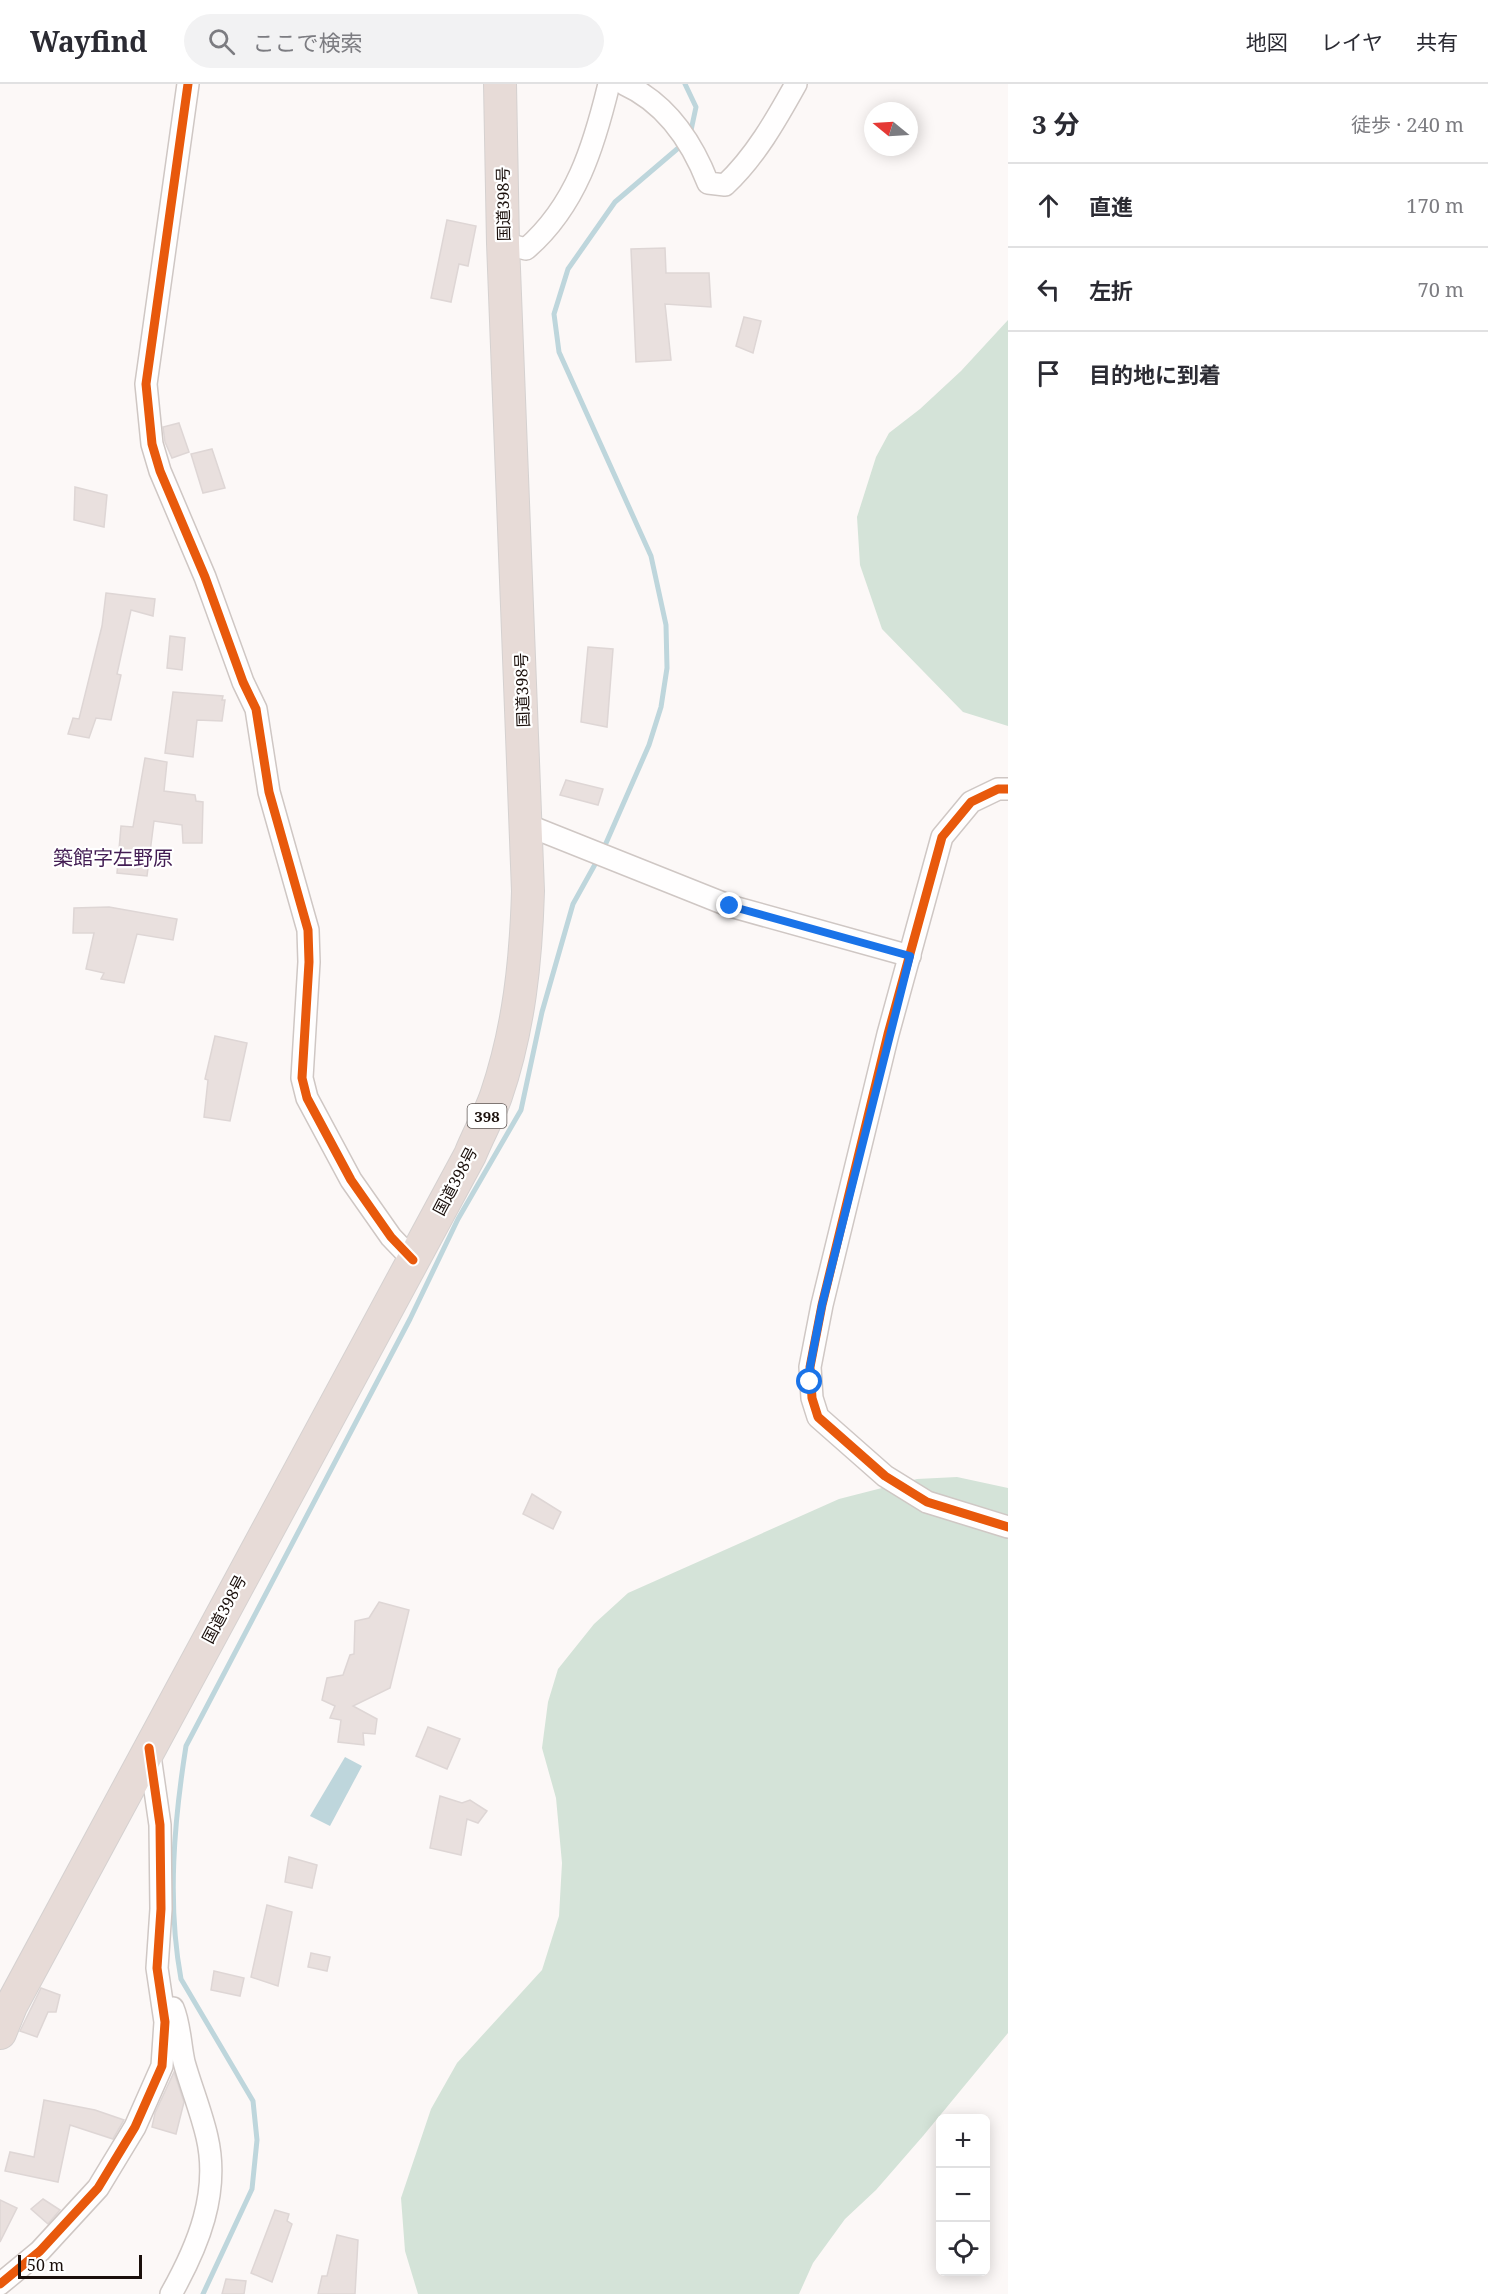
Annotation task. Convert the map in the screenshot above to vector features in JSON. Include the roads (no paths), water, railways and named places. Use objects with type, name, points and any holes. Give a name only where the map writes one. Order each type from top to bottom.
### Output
[{"type":"highway","name":"国道398号","points":[[0,2033],[11,2006],[149,1748],[470,1155],[496,1097],[512,1040],[527,948],[527,825],[503,243],[500,84]]},
{"type":"street","points":[[188,84],[146,384],[152,444],[160,471],[205,577],[243,682],[256,709],[269,792],[308,930],[309,962],[302,1078],[307,1098],[351,1180],[391,1237],[413,1260]]},
{"type":"street","points":[[503,243],[526,249],[549,230],[583,172],[609,84]]},
{"type":"street","points":[[624,84],[639,90],[672,118],[692,150],[708,183],[725,185],[737,174],[775,123],[796,84]]},
{"type":"street","points":[[1008,789],[998,789],[971,802],[942,837],[822,1305],[810,1367],[812,1398],[818,1417],[885,1476],[911,1495],[1008,1527]]},
{"type":"street","points":[[527,825],[730,906],[910,956]]},
{"type":"street","points":[[0,2284],[40,2251],[98,2188],[135,2127],[162,2066],[165,2022],[157,1968],[161,1909],[160,1824],[149,1748]]},
{"type":"street","points":[[157,1968],[175,2012],[184,2061],[207,2137],[211,2165],[210,2193],[203,2224],[186,2267],[171,2294]]},
{"type":"water","points":[[345,1757],[362,1766],[330,1826],[310,1816]]},
{"type":"waterway","points":[[685,84],[696,107],[690,135]]},
{"type":"waterway","points":[[603,850],[649,745],[661,707],[667,668],[666,625],[651,556],[559,352],[554,314],[568,269],[615,202],[683,144]]},
{"type":"waterway","points":[[203,2294],[252,2189],[257,2140],[253,2101],[181,1979],[173,1892],[175,1833],[186,1746],[410,1319],[458,1219],[521,1110],[542,1012],[573,904],[598,859]]},
{"type":"district","name":"築館字左野原","points":[[113,857]]}]
